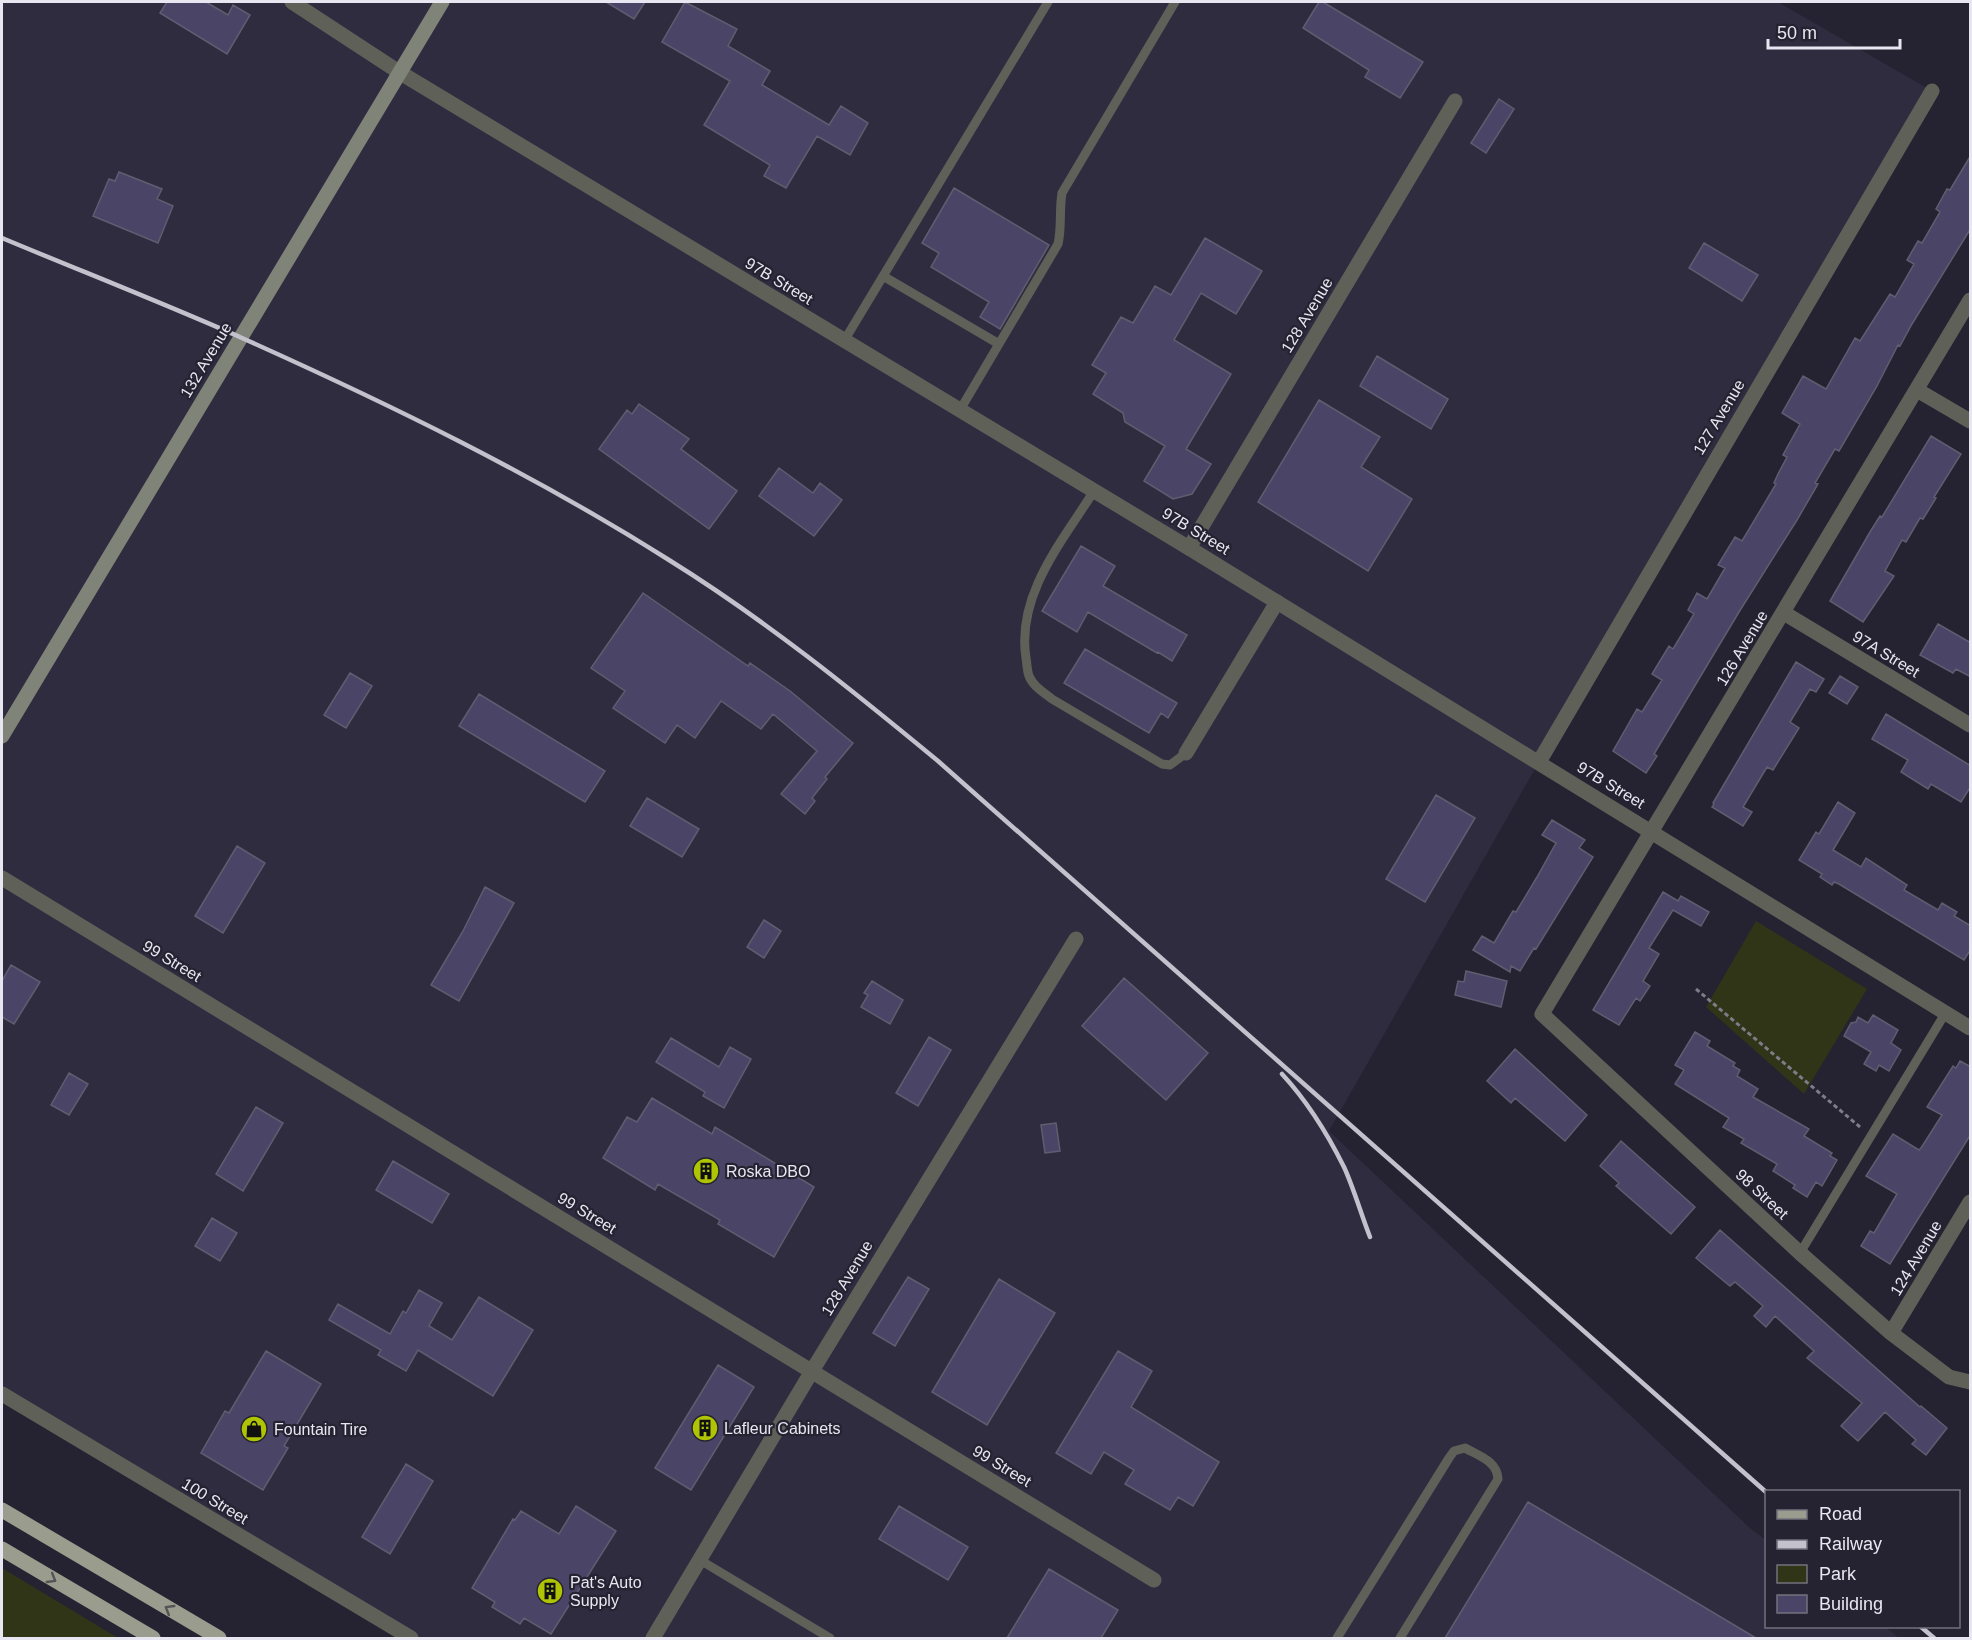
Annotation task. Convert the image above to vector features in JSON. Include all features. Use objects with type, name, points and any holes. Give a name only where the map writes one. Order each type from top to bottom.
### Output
[{"type":"main road","name":"132 Avenue","points":[[2,736],[442,2]]},
{"type":"main road","points":[[2,1510],[219,1638]]},
{"type":"main road","points":[[2,1549],[153,1638]]},
{"type":"street","name":"97B Street","points":[[292,2],[399,72],[1094,490],[1971,1028]]},
{"type":"street","name":"127 Avenue","points":[[1539,762],[1932,91]]},
{"type":"street","name":"128 Avenue","points":[[1189,548],[1455,101]]},
{"type":"street","name":"126 Avenue","points":[[1542,1014],[1971,300]]},
{"type":"street","points":[[1917,390],[1971,421]]},
{"type":"street","points":[[1186,753],[1276,602]]},
{"type":"street","name":"97A Street","points":[[1784,613],[1971,725]]},
{"type":"street","name":"99 Street","points":[[2,878],[1154,1580]]},
{"type":"street","name":"128 Avenue","points":[[653,1638],[812,1371],[1076,939]]},
{"type":"street","name":"98 Street","points":[[1542,1014],[1800,1253],[1892,1333],[1949,1377],[1971,1382]]},
{"type":"street","name":"124 Avenue","points":[[1892,1333],[1971,1202]]},
{"type":"street","name":"100 Street","points":[[2,1394],[411,1638]]},
{"type":"lane","points":[[844,341],[1048,2]]},
{"type":"lane","points":[[960,410],[1058,244],[1059,208],[1062,193],[1174,2]]},
{"type":"lane","points":[[883,276],[999,344]]},
{"type":"lane","points":[[1094,490],[1038,580],[1031,600],[1024,631],[1029,676],[1038,688],[1052,699],[1162,764],[1170,765],[1186,753]]},
{"type":"lane","points":[[1800,1253],[1946,1012]]},
{"type":"lane","points":[[1337,1638],[1449,1458],[1454,1451],[1465,1448],[1493,1464],[1498,1471],[1498,1479],[1400,1638]]},
{"type":"lane","points":[[700,1560],[830,1638]]},
{"type":"path","points":[[1696,989],[1871,1137]]},
{"type":"shaded area","points":[[2,2],[1778,2],[1932,91],[1539,762],[1329,1131],[1751,1529],[1765,1539],[1765,1628],[1886,1628],[1899,1638],[411,1638],[2,1394]]},
{"type":"green space","points":[[1756,921],[1867,989],[1804,1094],[1706,1007]]},
{"type":"green space","points":[[2,1568],[118,1638],[2,1638]]},
{"type":"building","points":[[167,2],[206,2],[228,15],[233,5],[250,15],[227,54],[160,13]]},
{"type":"building","points":[[606,2],[645,2],[634,19]]},
{"type":"building","points":[[685,2],[737,29],[728,46],[770,71],[762,85],[829,125],[841,106],[868,123],[850,155],[817,136],[786,188],[764,176],[770,165],[704,125],[730,81],[662,42]]},
{"type":"building","points":[[1319,2],[1323,2],[1423,62],[1400,98],[1365,77],[1369,70],[1303,28]]},
{"type":"building","points":[[1499,99],[1514,109],[1486,153],[1471,143]]},
{"type":"building","points":[[1971,155],[1971,228],[1900,346],[1898,345],[1839,451],[1835,449],[1797,520],[1654,754],[1657,756],[1646,773],[1613,751],[1637,709],[1642,712],[1662,680],[1652,674],[1669,646],[1673,649],[1694,614],[1688,610],[1697,593],[1707,599],[1725,568],[1718,565],[1735,537],[1742,541],[1776,484],[1774,483],[1787,457],[1783,455],[1800,424],[1782,413],[1803,376],[1826,389],[1855,338],[1860,341],[1890,294],[1895,297],[1914,264],[1907,260],[1918,241],[1922,243],[1940,212],[1936,209],[1947,189],[1950,190]]},
{"type":"building","points":[[119,172],[162,189],[157,199],[173,206],[158,243],[93,216],[109,179],[115,181]]},
{"type":"building","points":[[954,188],[1049,245],[1000,329],[980,317],[989,302],[931,267],[939,253],[922,243]]},
{"type":"building","points":[[1205,238],[1262,271],[1236,314],[1201,293],[1174,340],[1231,374],[1186,449],[1211,464],[1192,494],[1173,499],[1144,481],[1165,446],[1125,422],[1123,413],[1093,394],[1106,373],[1092,365],[1121,317],[1133,323],[1155,286],[1171,295]]},
{"type":"building","points":[[1704,243],[1758,275],[1742,301],[1689,268]]},
{"type":"building","points":[[1377,356],[1448,399],[1431,429],[1360,386]]},
{"type":"building","points":[[1319,400],[1380,437],[1361,467],[1412,499],[1368,571],[1258,502]]},
{"type":"building","points":[[639,404],[689,439],[681,449],[737,491],[709,529],[599,449],[627,410],[632,414]]},
{"type":"building","points":[[1931,436],[1961,454],[1923,519],[1920,518],[1906,542],[1902,540],[1885,571],[1894,576],[1863,622],[1830,601],[1870,532],[1880,516],[1882,517]]},
{"type":"building","points":[[779,468],[813,493],[820,483],[842,500],[814,536],[759,496]]},
{"type":"building","points":[[1081,546],[1115,566],[1103,586],[1187,635],[1172,661],[1088,612],[1077,632],[1042,611]]},
{"type":"building","points":[[643,593],[748,666],[750,663],[790,691],[853,743],[825,777],[827,779],[812,798],[815,801],[805,814],[781,794],[817,751],[773,714],[761,729],[721,701],[695,738],[677,725],[665,743],[613,708],[625,691],[591,668]]},
{"type":"building","points":[[1938,624],[1971,643],[1971,677],[1956,669],[1953,673],[1920,655]]},
{"type":"building","points":[[1085,649],[1177,703],[1168,718],[1161,713],[1149,733],[1064,683]]},
{"type":"building","points":[[1796,662],[1824,679],[1816,692],[1810,689],[1790,722],[1799,728],[1773,770],[1767,767],[1743,807],[1752,812],[1743,826],[1712,807],[1713,803]]},
{"type":"building","points":[[350,673],[372,686],[346,728],[324,715]]},
{"type":"building","points":[[1840,676],[1858,687],[1847,704],[1829,693]]},
{"type":"building","points":[[479,694],[605,771],[585,802],[459,726]]},
{"type":"building","points":[[1886,714],[1971,766],[1971,786],[1961,802],[1931,784],[1928,789],[1901,772],[1908,760],[1872,739]]},
{"type":"building","points":[[1436,795],[1475,818],[1425,902],[1386,879]]},
{"type":"building","points":[[647,798],[699,829],[682,857],[630,826]]},
{"type":"building","points":[[1838,802],[1855,813],[1833,850],[1861,867],[1866,858],[1907,885],[1904,890],[1938,910],[1942,903],[1957,912],[1954,916],[1971,926],[1971,949],[1964,960],[1839,884],[1834,882],[1832,885],[1820,877],[1822,874],[1799,860],[1816,832],[1819,834]]},
{"type":"building","points":[[1552,820],[1585,840],[1579,848],[1593,857],[1536,949],[1534,948],[1520,971],[1511,966],[1510,972],[1473,950],[1482,936],[1494,943],[1513,911],[1516,912],[1556,843],[1542,835]]},
{"type":"building","points":[[237,846],[265,863],[223,933],[195,916]]},
{"type":"building","points":[[485,887],[514,903],[459,1001],[431,985],[463,931]]},
{"type":"building","points":[[1663,892],[1678,901],[1681,896],[1709,912],[1701,926],[1673,910],[1649,948],[1659,954],[1643,981],[1650,986],[1640,1001],[1636,998],[1619,1025],[1593,1010]]},
{"type":"building","points":[[764,920],[781,931],[764,958],[747,947]]},
{"type":"building","points":[[11,965],[40,982],[14,1024],[2,1017],[2,981]]},
{"type":"building","points":[[1466,971],[1507,981],[1501,1007],[1455,995],[1458,981],[1464,982]]},
{"type":"building","points":[[1124,978],[1208,1053],[1166,1100],[1082,1026]]},
{"type":"building","points":[[872,981],[903,1000],[890,1024],[861,1007],[868,995],[864,993]]},
{"type":"building","points":[[1873,1015],[1898,1030],[1891,1043],[1901,1050],[1889,1071],[1879,1065],[1876,1071],[1864,1064],[1871,1052],[1844,1036],[1851,1023],[1856,1022],[1858,1017],[1868,1023]]},
{"type":"building","points":[[1695,1032],[1710,1041],[1707,1046],[1735,1063],[1733,1066],[1740,1070],[1737,1076],[1758,1089],[1753,1097],[1809,1129],[1804,1136],[1832,1153],[1830,1156],[1837,1160],[1822,1186],[1816,1182],[1807,1197],[1793,1188],[1795,1185],[1773,1171],[1777,1164],[1741,1143],[1744,1139],[1723,1127],[1729,1118],[1675,1084],[1684,1070],[1675,1065]]},
{"type":"building","points":[[929,1037],[951,1050],[918,1106],[896,1093]]},
{"type":"building","points":[[671,1038],[719,1067],[730,1047],[751,1059],[724,1108],[703,1096],[705,1092],[656,1062]]},
{"type":"building","points":[[1515,1049],[1587,1115],[1565,1141],[1515,1098],[1511,1103],[1487,1081]]},
{"type":"building","points":[[1960,1061],[1971,1067],[1971,1134],[1890,1264],[1861,1246],[1870,1231],[1874,1233],[1897,1194],[1866,1176],[1893,1134],[1919,1150],[1921,1148],[1942,1115],[1927,1107],[1953,1066],[1956,1068]]},
{"type":"building","points":[[69,1073],[88,1084],[69,1115],[51,1105]]},
{"type":"building","name":"Roska DBO","points":[[652,1098],[712,1134],[715,1127],[814,1187],[774,1257],[718,1224],[720,1220],[658,1184],[655,1190],[603,1158],[627,1117],[637,1122]]},
{"type":"building","points":[[256,1107],[283,1123],[243,1191],[216,1174]]},
{"type":"building","points":[[1056,1123],[1060,1151],[1045,1153],[1041,1125]]},
{"type":"building","points":[[1621,1141],[1695,1207],[1671,1234],[1616,1186],[1619,1183],[1600,1166]]},
{"type":"building","points":[[393,1161],[449,1194],[432,1223],[376,1190]]},
{"type":"building","points":[[212,1218],[237,1233],[220,1261],[195,1246]]},
{"type":"building","points":[[1720,1230],[1920,1407],[1947,1428],[1926,1455],[1912,1444],[1916,1440],[1885,1412],[1858,1441],[1841,1426],[1862,1403],[1807,1358],[1814,1351],[1775,1316],[1766,1327],[1754,1316],[1763,1306],[1735,1282],[1730,1286],[1696,1258]]},
{"type":"building","points":[[908,1277],[929,1289],[895,1346],[873,1333]]},
{"type":"building","points":[[999,1279],[1055,1313],[987,1425],[932,1392]]},
{"type":"building","points":[[419,1290],[442,1303],[429,1326],[452,1340],[479,1297],[533,1330],[493,1396],[418,1350],[406,1371],[378,1355],[381,1350],[329,1320],[338,1304],[390,1334],[403,1311],[406,1313]]},
{"type":"building","name":"Fountain Tire","points":[[266,1351],[321,1384],[284,1446],[288,1448],[263,1490],[201,1453],[225,1411],[229,1413]]},
{"type":"building","points":[[1118,1351],[1152,1371],[1131,1407],[1219,1462],[1193,1506],[1178,1497],[1170,1510],[1125,1484],[1134,1470],[1104,1452],[1091,1474],[1056,1453]]},
{"type":"building","name":"Lafleur Cabinets","points":[[718,1365],[754,1387],[691,1490],[655,1468]]},
{"type":"building","points":[[406,1464],[433,1481],[390,1554],[362,1537]]},
{"type":"building","points":[[1528,1502],[1756,1638],[1445,1638]]},
{"type":"building","points":[[576,1506],[616,1531],[551,1634],[524,1618],[520,1624],[492,1607],[495,1602],[472,1588],[513,1519],[515,1520],[521,1511],[559,1534]]},
{"type":"building","points":[[899,1506],[968,1547],[948,1580],[879,1539]]},
{"type":"building","points":[[1049,1569],[1118,1610],[1101,1638],[1007,1638]]},
{"type":"railway","points":[[2,238],[242,338],[352,388],[566,498],[618,528],[739,606],[840,682],[938,761],[1765,1491]]},
{"type":"railway","points":[[1282,1074],[1308,1107],[1338,1155],[1370,1237]]},
{"type":"railway","points":[[1922,1628],[1934,1638]]},
{"type":"place","name":"Roska DBO","points":[[706,1171]]},
{"type":"place","name":"Lafleur Cabinets","points":[[705,1428]]},
{"type":"place","name":"Fountain Tire","points":[[254,1429]]},
{"type":"place","name":"Pat's Auto Supply","points":[[550,1591]]}]
